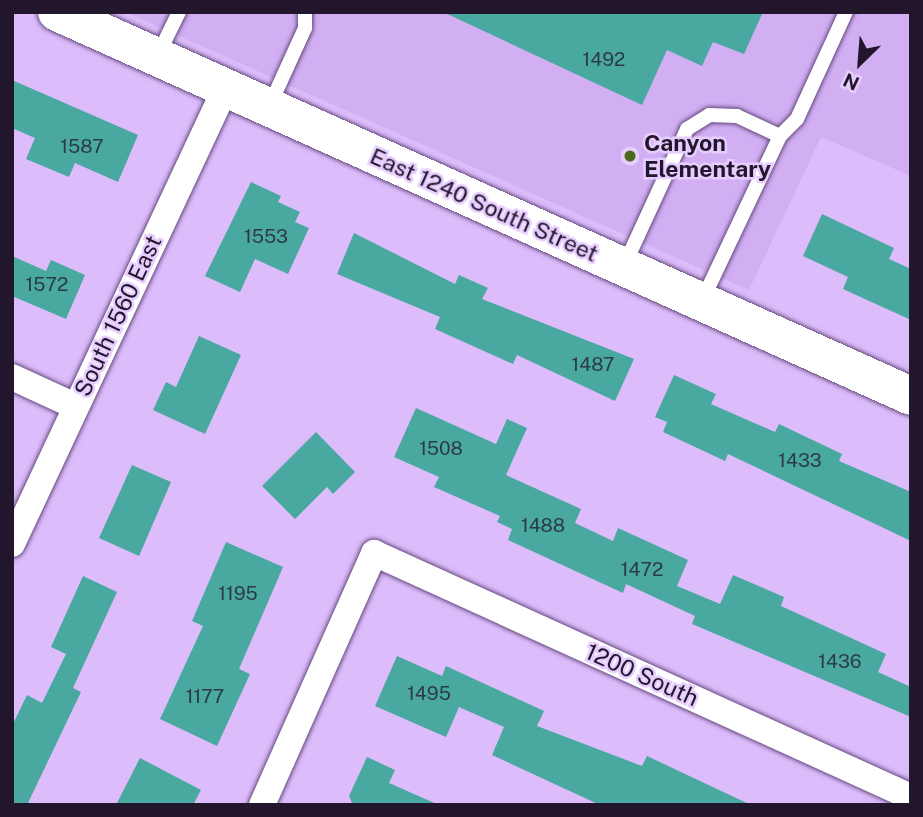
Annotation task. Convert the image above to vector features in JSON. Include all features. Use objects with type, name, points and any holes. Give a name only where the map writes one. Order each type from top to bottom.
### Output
[{"type":"street","name":"East 1240 South Street","points":[[57,12],[911,396]]},
{"type":"street","name":"South 1560 East","points":[[12,544],[225,89]]},
{"type":"street","points":[[12,377],[75,406]]},
{"type":"street","name":"1200 South","points":[[262,805],[374,553],[911,797]]},
{"type":"lane","points":[[156,58],[179,12]]},
{"type":"lane","points":[[268,108],[305,27],[305,12]]},
{"type":"lane","points":[[701,302],[780,136],[797,119],[846,12]]},
{"type":"lane","points":[[623,267],[687,129],[709,115],[737,116],[780,136]]},
{"type":"shaded area","name":"Canyon Elementary","points":[[125,12],[911,12],[911,176],[821,137],[749,290]]},
{"type":"building","name":"Canyon Elementary","points":[[443,12],[763,12],[744,54],[713,42],[702,66],[667,50],[642,105]]},
{"type":"building","points":[[12,80],[138,135],[118,182],[75,163],[69,177],[26,159],[35,138],[12,128]]},
{"type":"building","points":[[251,182],[281,196],[278,202],[300,212],[295,222],[309,228],[288,274],[255,259],[240,292],[205,276]]},
{"type":"building","points":[[822,214],[894,248],[889,259],[911,269],[911,320],[843,289],[848,277],[803,256]]},
{"type":"building","points":[[354,233],[455,284],[459,275],[488,288],[482,299],[634,359],[615,401],[517,355],[513,364],[435,329],[440,317],[337,274]]},
{"type":"building","points":[[12,256],[46,271],[51,260],[85,275],[66,319],[12,296]]},
{"type":"building","points":[[199,336],[241,355],[205,434],[153,410],[166,382],[176,387]]},
{"type":"building","points":[[674,375],[716,394],[711,404],[775,432],[779,424],[842,454],[839,461],[911,492],[911,541],[728,454],[725,461],[663,432],[667,422],[655,417]]},
{"type":"building","points":[[416,408],[496,444],[507,419],[527,428],[506,475],[581,509],[575,523],[613,541],[618,528],[688,560],[677,586],[720,604],[733,575],[784,597],[781,606],[886,654],[878,672],[911,687],[911,717],[692,624],[695,616],[626,584],[623,593],[508,540],[512,529],[497,522],[500,516],[434,487],[439,477],[394,457]]},
{"type":"building","points":[[316,432],[355,472],[333,494],[327,487],[295,519],[262,486]]},
{"type":"building","points":[[132,465],[171,482],[139,556],[99,538]]},
{"type":"building","points":[[226,542],[283,567],[239,669],[250,674],[217,746],[160,719],[203,626],[192,621]]},
{"type":"building","points":[[83,576],[117,592],[73,688],[81,692],[27,805],[12,805],[12,726],[27,695],[42,703],[66,654],[51,647]]},
{"type":"building","points":[[397,656],[442,676],[446,666],[544,711],[537,726],[642,766],[647,756],[751,805],[600,805],[492,755],[504,727],[459,707],[446,737],[375,706]]},
{"type":"building","points":[[367,757],[395,770],[389,783],[439,805],[353,805],[349,796]]},
{"type":"building","points":[[140,758],[201,790],[193,805],[116,805]]},
{"type":"place","name":"Canyon Elementary","points":[[630,156]]}]
